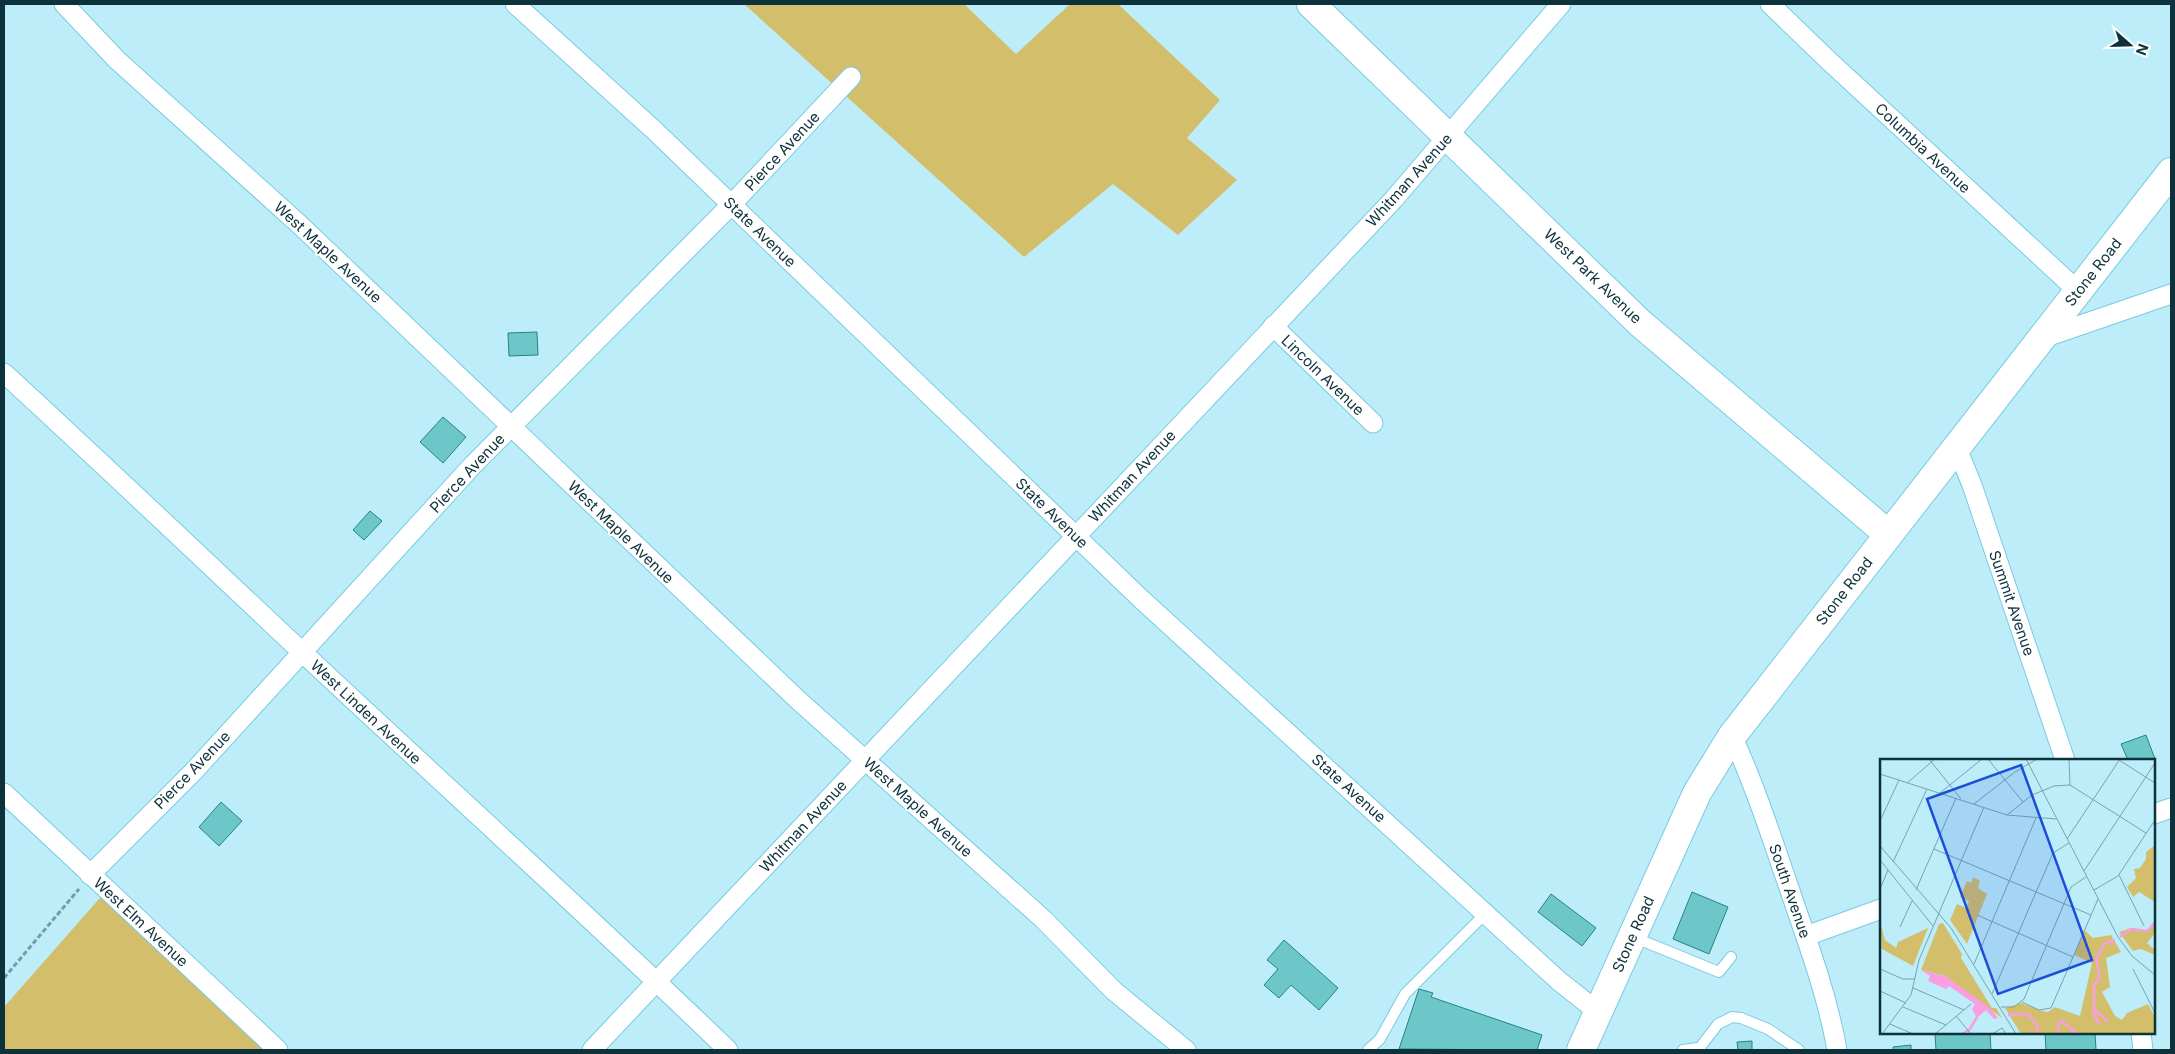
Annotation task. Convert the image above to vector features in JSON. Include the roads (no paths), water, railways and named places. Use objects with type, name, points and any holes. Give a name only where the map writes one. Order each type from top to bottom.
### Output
[{"type":"street","name":"West Maple Avenue","points":[[64,4],[117,60],[300,225],[798,700],[1044,919],[1114,991],[1186,1050]]},
{"type":"street","name":"State Avenue","points":[[515,4],[732,204],[1140,598],[1559,981],[1598,1012]]},
{"type":"street","name":"West Park Avenue","points":[[1310,4],[1640,322],[1888,534]]},
{"type":"street","name":"Whitman Avenue","points":[[592,1050],[1394,199],[1561,4]]},
{"type":"street","name":"Columbia Avenue","points":[[1770,4],[2078,291]]},
{"type":"street","name":"Pierce Avenue","points":[[90,875],[193,772],[458,482],[732,204],[851,77]]},
{"type":"street","name":"Stone Road","points":[[1584,1049],[1598,1012],[1697,793],[1732,736],[2171,172]]},
{"type":"street","points":[[2043,338],[2171,294]]},
{"type":"street","name":"Lincoln Avenue","points":[[1273,326],[1373,423]]},
{"type":"street","name":"West Linden Avenue","points":[[4,373],[130,488],[302,652],[657,981],[728,1050]]},
{"type":"street","name":"Summit Avenue","points":[[1956,446],[1972,486],[2065,759]]},
{"type":"street","name":"South Avenue","points":[[1732,736],[1748,769],[1806,936],[1831,1016],[1837,1050]]},
{"type":"street","name":"West Elm Avenue","points":[[4,793],[278,1050]]},
{"type":"street","points":[[2155,814],[2171,808]]},
{"type":"street","points":[[1806,936],[1880,909]]},
{"type":"street","points":[[2141,1034],[2144,1050]]},
{"type":"lane","points":[[1368,1050],[1380,1038],[1405,994],[1485,914]]},
{"type":"lane","points":[[1632,936],[1720,972],[1730,957]]},
{"type":"lane","points":[[1683,1050],[1698,1049],[1718,1024],[1732,1017],[1741,1018],[1768,1029],[1798,1050]]}]
